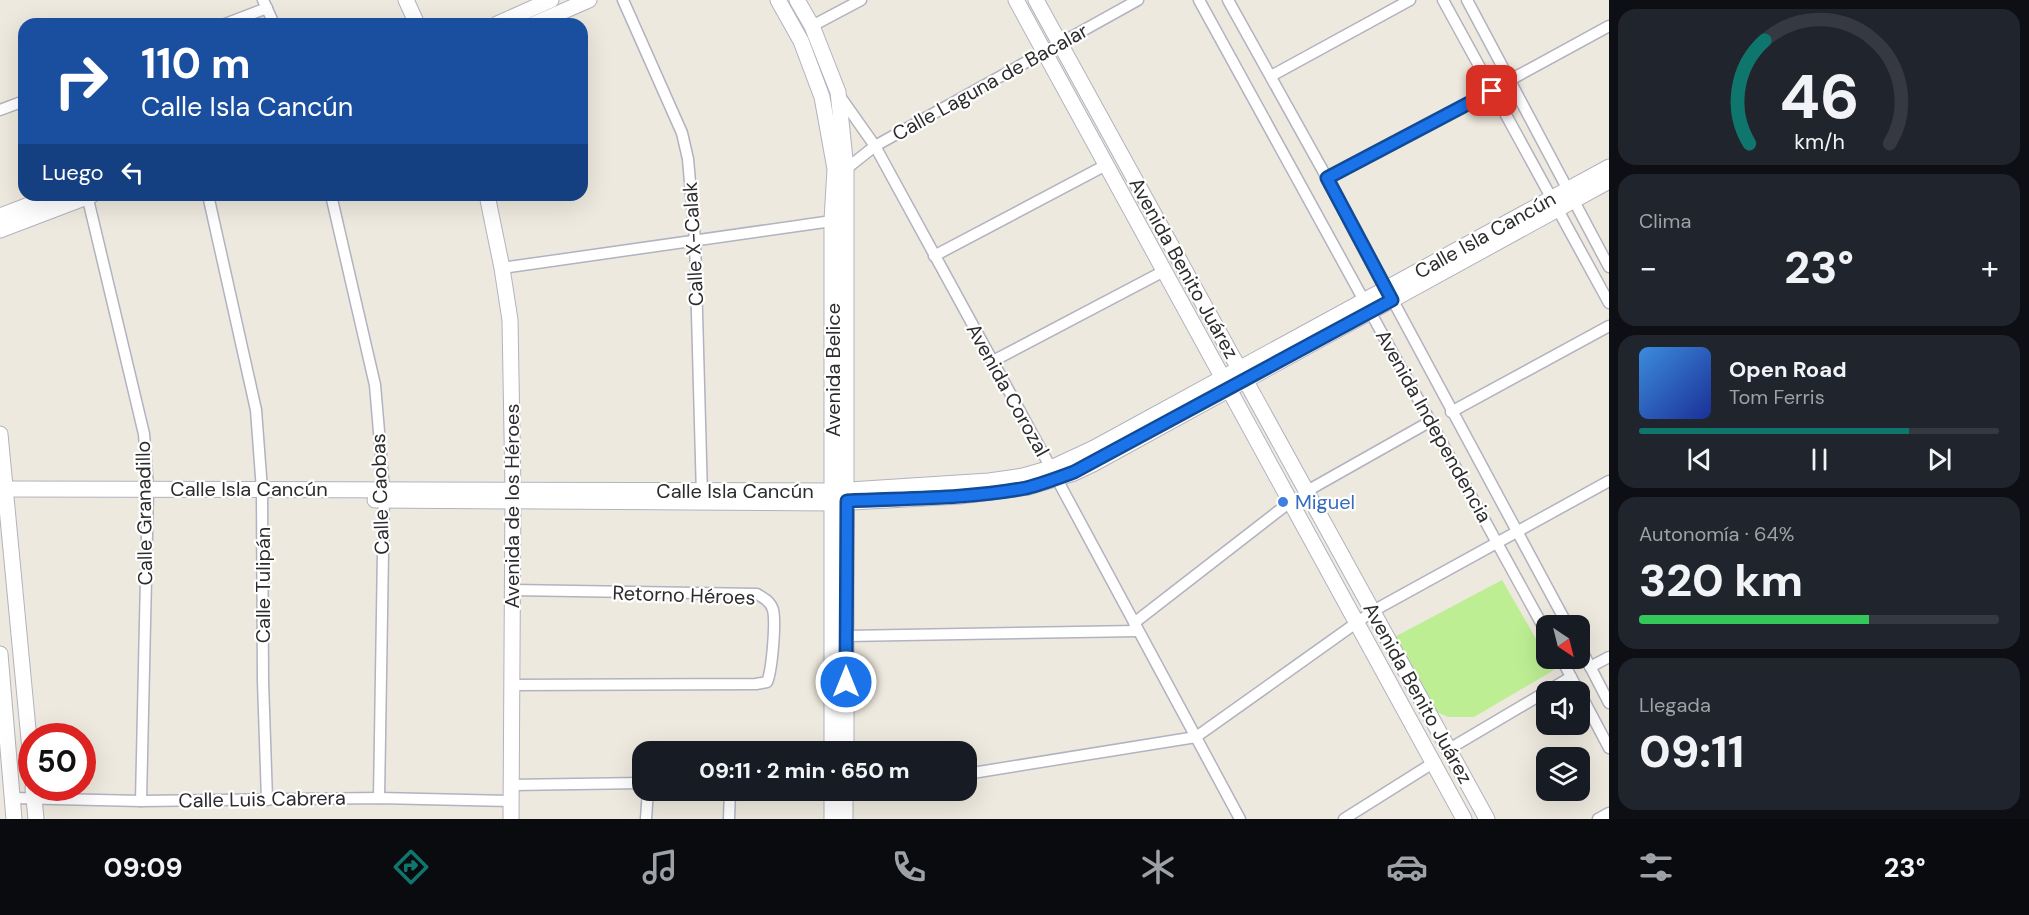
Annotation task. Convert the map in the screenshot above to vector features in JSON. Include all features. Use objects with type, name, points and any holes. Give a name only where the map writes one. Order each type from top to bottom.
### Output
[{"type":"main road","points":[[406,0],[414,18]]},
{"type":"main road","points":[[510,18],[551,0]]},
{"type":"main road","points":[[548,18],[589,0]]},
{"type":"main road","name":"Avenida Belice","points":[[778,0],[801,41],[822,97],[834,169],[839,220],[840,496],[832,741]]},
{"type":"main road","name":"Avenida Belice","points":[[797,0],[812,26],[838,92],[846,169],[839,220]]},
{"type":"main road","name":"Avenida Benito Juárez","points":[[1016,0],[1464,819]]},
{"type":"main road","name":"Avenida Benito Juárez","points":[[1036,0],[1487,819]]},
{"type":"main road","name":"Calle Isla Cancún","points":[[2,494],[960,496],[1028,487],[1094,448],[1226,383],[1554,204],[1609,167]]},
{"type":"main road","name":"Calle Isla Cancún","points":[[1570,195],[1609,182]]},
{"type":"main road","points":[[0,216],[39,201]]},
{"type":"main road","points":[[0,230],[76,201]]},
{"type":"main road","name":"Avenida de los Héroes","points":[[488,201],[510,320],[513,496],[511,819]]},
{"type":"main road","points":[[0,434],[2,494],[27,723]]},
{"type":"main road","name":"Avenida Belice","points":[[840,496],[846,636],[846,741]]},
{"type":"main road","points":[[0,654],[14,819]]},
{"type":"main road","points":[[35,801],[36,819]]},
{"type":"main road","points":[[832,801],[832,819]]},
{"type":"main road","points":[[845,801],[845,819]]},
{"type":"street","name":"Calle X-Calak","points":[[623,0],[682,134],[688,159],[695,240],[702,496]]},
{"type":"street","points":[[812,26],[861,0]]},
{"type":"street","name":"Calle Laguna de Bacalar","points":[[846,169],[875,146],[1138,0]]},
{"type":"street","name":"Avenida Independencia","points":[[1199,0],[1537,615]]},
{"type":"street","name":"Avenida Independencia","points":[[1228,0],[1327,178],[1562,615]]},
{"type":"street","points":[[1271,76],[1410,0]]},
{"type":"street","points":[[1443,0],[1609,303]]},
{"type":"street","points":[[1467,0],[1609,267]]},
{"type":"street","points":[[237,18],[265,4],[271,18]]},
{"type":"street","points":[[1510,80],[1609,26]]},
{"type":"street","points":[[1327,178],[1492,91]]},
{"type":"street","name":"Avenida Corozal","points":[[838,92],[875,146],[1240,819]]},
{"type":"street","points":[[0,110],[18,103]]},
{"type":"street","points":[[934,256],[1106,165]]},
{"type":"street","name":"Calle Granadillo","points":[[90,201],[144,434],[148,494],[141,801]]},
{"type":"street","name":"Calle Tulipán","points":[[209,201],[256,410],[262,495],[263,681],[267,800]]},
{"type":"street","name":"Calle Caobas","points":[[333,201],[375,385],[384,495],[379,798]]},
{"type":"street","points":[[502,268],[839,220]]},
{"type":"street","points":[[993,362],[1164,271]]},
{"type":"street","points":[[1452,412],[1609,326]]},
{"type":"street","points":[[1306,491],[1431,421]]},
{"type":"street","points":[[977,772],[1196,738],[1373,611],[1609,481]]},
{"type":"street","points":[[846,636],[1136,627],[1290,502]]},
{"type":"street","name":"Retorno Héroes","points":[[512,590],[757,594],[768,600],[773,610],[771,672],[767,682],[756,684],[512,685]]},
{"type":"street","points":[[1609,657],[1590,667],[1609,703]]},
{"type":"street","points":[[1567,669],[1573,681]]},
{"type":"street","points":[[1449,749],[1571,677]]},
{"type":"street","points":[[1590,713],[1609,748]]},
{"type":"street","points":[[1344,819],[1433,763]]},
{"type":"street","name":"Calle Luis Cabrera","points":[[96,797],[141,801],[379,798],[511,793],[632,784]]},
{"type":"street","name":"Calle Luis Cabrera","points":[[12,798],[18,796]]},
{"type":"street","points":[[645,819],[647,801]]},
{"type":"street","points":[[729,819],[730,801]]},
{"type":"street","points":[[1599,819],[1609,813]]},
{"type":"green space","points":[[1502,580],[1536,639],[1536,669],[1554,670],[1474,717],[1448,717],[1422,705],[1387,641]]},
{"type":"place","name":"Miguel","points":[[1283,502]]},
{"type":"route","points":[[846,682],[847,501],[960,496],[1004,491],[1028,487],[1074,472],[1093,464],[1392,300],[1327,178],[1492,91]]}]
